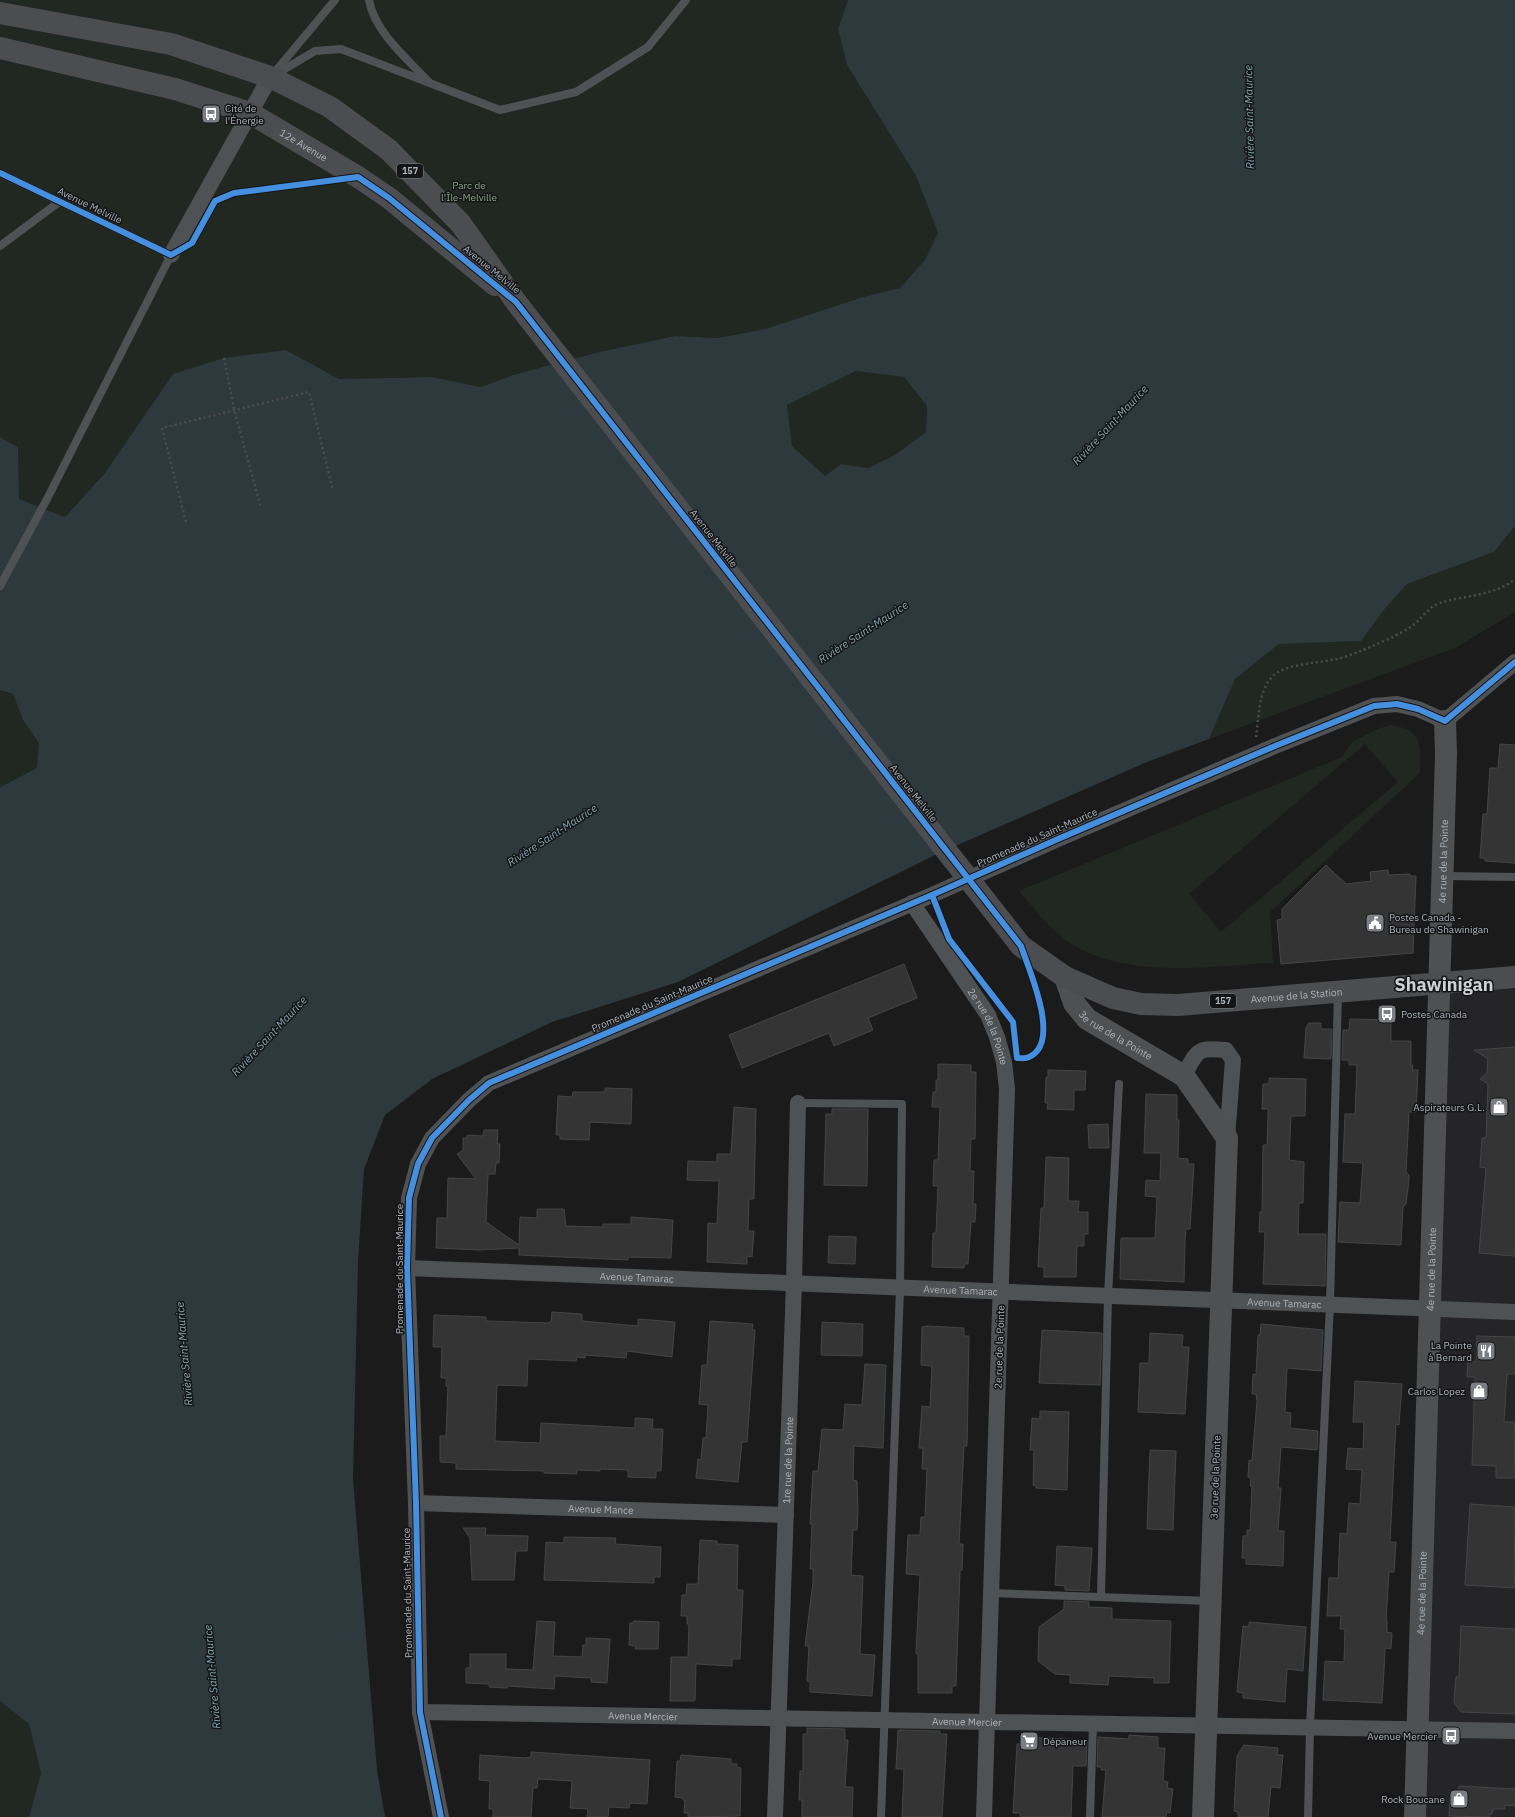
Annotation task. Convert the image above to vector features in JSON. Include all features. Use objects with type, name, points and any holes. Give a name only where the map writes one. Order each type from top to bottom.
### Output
[{"type":"main road","name":"Avenue Melville","points":[[0,13],[171,44],[270,77],[330,107],[389,150],[461,224],[516,302],[1021,946]]},
{"type":"main road","name":"157","points":[[0,48],[175,89],[250,113]]},
{"type":"main road","name":"12e Avenue","points":[[250,113],[358,177]]},
{"type":"main road","name":"Avenue Melville","points":[[358,177],[389,198],[516,302]]},
{"type":"main road","name":"Avenue de la Station","points":[[1021,946],[1065,977],[1113,998],[1141,1004],[1178,1005],[1515,977]]},
{"type":"street","points":[[171,255],[270,77]]},
{"type":"street","points":[[1445,720],[1515,662]]},
{"type":"street","name":"Promenade du Saint-Maurice","points":[[441,1817],[420,1712],[416,1503],[407,1268],[408,1198],[418,1164],[432,1138],[469,1100],[490,1083],[912,903],[1253,755],[1374,706],[1397,704],[1418,709],[1445,720]]},
{"type":"street","name":"4e rue de la Pointe","points":[[1415,1817],[1441,876],[1446,754],[1445,720]]},
{"type":"street","name":"2e rue de la Pointe","points":[[912,903],[988,1015],[997,1037],[1004,1062],[1007,1089],[984,1817]]},
{"type":"street","name":"3e rue de la Pointe","points":[[1065,977],[1074,1003],[1088,1019],[1184,1076],[1227,1138]]},
{"type":"street","name":"3e rue de la Pointe","points":[[1184,1076],[1195,1054],[1206,1048],[1226,1050],[1234,1060],[1227,1138],[1202,1817]]},
{"type":"street","name":"1re rue de la Pointe","points":[[775,1817],[794,1283],[798,1103]]},
{"type":"street","name":"Avenue Tamarac","points":[[407,1268],[1515,1312]]},
{"type":"street","name":"Avenue Mance","points":[[416,1503],[786,1515]]},
{"type":"street","name":"Avenue Mercier","points":[[420,1712],[1515,1731]]},
{"type":"lane","points":[[270,77],[335,0]]},
{"type":"lane","points":[[369,0],[370,9],[387,38],[431,84]]},
{"type":"lane","points":[[270,77],[315,51],[342,49],[500,110],[576,92],[648,47],[686,0]]},
{"type":"lane","name":"Avenue Melville","points":[[0,173],[171,255]]},
{"type":"lane","points":[[0,246],[59,202]]},
{"type":"lane","points":[[0,586],[47,499],[171,255]]},
{"type":"lane","points":[[1441,876],[1515,877]]},
{"type":"lane","points":[[1308,1817],[1310,1727],[1330,1304],[1338,991]]},
{"type":"lane","points":[[1101,1597],[1108,1296],[1119,1084]]},
{"type":"lane","points":[[798,1103],[902,1104],[900,1288],[881,1817]]},
{"type":"lane","points":[[991,1593],[1210,1601]]},
{"type":"lane","points":[[1090,1817],[1093,1724]]},
{"type":"path","points":[[224,358],[234,410],[261,508]]},
{"type":"path","points":[[186,522],[162,428],[309,392],[333,491]]},
{"type":"path","points":[[1253,755],[1262,699],[1266,685],[1273,675],[1284,669],[1333,660],[1360,651],[1412,626],[1428,610],[1439,603],[1484,593],[1509,584],[1515,579]]},
{"type":"shaded area","points":[[1515,966],[1515,1817],[1425,1817],[1449,972]]},
{"type":"green space","name":"Parc de l'Île-Melville","points":[[0,0],[848,0],[838,29],[847,65],[916,176],[938,234],[926,260],[900,288],[863,297],[765,329],[717,338],[675,336],[599,352],[513,375],[481,387],[432,377],[339,379],[286,350],[105,473],[65,517],[19,499],[18,447],[0,437]]},
{"type":"green space","points":[[856,371],[904,377],[927,406],[926,432],[895,455],[868,468],[841,464],[825,477],[792,446],[787,405]]},
{"type":"green space","points":[[1515,526],[1515,612],[1457,647],[1209,739],[1235,679],[1279,644],[1361,641],[1383,611],[1407,584],[1494,552]]},
{"type":"green space","points":[[0,690],[13,694],[23,720],[40,743],[37,768],[0,787]]},
{"type":"green space","points":[[1390,725],[1401,727],[1409,730],[1414,735],[1418,740],[1420,773],[1270,912],[1273,963],[1196,968],[1169,968],[1118,962],[1093,955],[1070,943],[1056,932],[1019,891],[1342,757],[1352,742],[1380,728]],"holes":[[[1365,744],[1398,782],[1221,932],[1189,894]]]},
{"type":"green space","points":[[0,1701],[29,1724],[41,1773],[29,1817],[0,1817]]},
{"type":"water","name":"Rivière Saint-Maurice","points":[[848,0],[1515,0],[1515,526],[1494,552],[1407,584],[1383,611],[1361,641],[1279,644],[1235,679],[1209,739],[1147,762],[935,855],[678,982],[552,1022],[432,1079],[385,1115],[364,1169],[358,1261],[353,1479],[377,1770],[385,1817],[29,1817],[41,1773],[29,1724],[0,1701],[0,787],[37,768],[39,743],[23,720],[13,694],[0,690],[0,437],[18,447],[19,499],[65,517],[105,473],[173,374],[224,358],[286,350],[339,379],[432,377],[481,387],[513,375],[599,352],[675,336],[717,338],[765,329],[863,297],[900,288],[925,260],[938,233],[916,176],[847,65],[838,29]],"holes":[[[856,371],[904,377],[927,406],[926,432],[895,455],[868,468],[841,464],[825,476],[792,446],[787,405]]]},
{"type":"building","points":[[1500,744],[1515,745],[1515,863],[1485,861],[1485,858],[1480,858],[1483,814],[1487,814],[1490,768],[1498,768]]},
{"type":"building","points":[[1326,865],[1346,884],[1371,881],[1370,872],[1388,870],[1389,875],[1410,874],[1410,876],[1416,876],[1413,953],[1281,964],[1277,920],[1282,919],[1282,909]]},
{"type":"building","points":[[904,964],[917,998],[868,1018],[873,1030],[834,1046],[829,1033],[742,1068],[729,1035]]},
{"type":"building","points":[[1350,1019],[1391,1020],[1391,1041],[1411,1041],[1411,1066],[1413,1065],[1412,1070],[1418,1070],[1416,1112],[1409,1112],[1406,1172],[1409,1175],[1409,1180],[1406,1204],[1403,1207],[1401,1245],[1338,1242],[1340,1202],[1360,1203],[1363,1163],[1343,1162],[1345,1114],[1355,1114],[1357,1065],[1349,1065],[1349,1060],[1342,1060],[1343,1030],[1349,1030]]},
{"type":"building","points":[[1309,1023],[1321,1023],[1321,1029],[1332,1029],[1331,1059],[1304,1058],[1306,1028]]},
{"type":"building","points":[[1515,1047],[1515,1256],[1479,1253],[1486,1168],[1480,1167],[1482,1138],[1486,1138],[1488,1084],[1480,1079],[1487,1073],[1488,1059],[1474,1050]]},
{"type":"building","points":[[938,1064],[971,1065],[971,1072],[976,1072],[975,1139],[971,1139],[970,1171],[974,1171],[973,1204],[976,1204],[975,1222],[971,1222],[968,1264],[965,1264],[964,1268],[932,1267],[933,1233],[936,1233],[938,1186],[933,1186],[934,1160],[938,1160],[940,1107],[932,1107],[933,1092],[936,1092],[936,1080],[938,1080]]},
{"type":"building","points":[[1048,1070],[1086,1071],[1085,1090],[1074,1090],[1074,1110],[1047,1109],[1048,1103],[1045,1103],[1046,1077],[1048,1077]]},
{"type":"building","points":[[1269,1078],[1306,1079],[1305,1116],[1291,1116],[1289,1160],[1304,1162],[1303,1203],[1299,1203],[1298,1234],[1326,1234],[1325,1286],[1263,1284],[1265,1232],[1259,1232],[1260,1212],[1262,1212],[1263,1145],[1267,1145],[1268,1109],[1262,1109],[1263,1084],[1269,1084]]},
{"type":"building","points":[[605,1088],[632,1089],[631,1124],[590,1122],[589,1140],[560,1139],[560,1135],[556,1135],[558,1096],[572,1097],[573,1092],[605,1092]]},
{"type":"building","points":[[1146,1094],[1177,1095],[1177,1120],[1179,1120],[1178,1158],[1188,1159],[1188,1164],[1194,1164],[1190,1229],[1186,1229],[1185,1240],[1184,1282],[1120,1279],[1121,1238],[1155,1238],[1157,1197],[1145,1196],[1146,1180],[1160,1181],[1161,1153],[1144,1153]]},
{"type":"building","points":[[734,1107],[756,1109],[754,1199],[749,1199],[748,1231],[754,1231],[752,1257],[747,1256],[747,1264],[707,1262],[708,1223],[717,1224],[719,1180],[687,1180],[688,1161],[717,1162],[717,1154],[731,1154]]},
{"type":"building","points":[[832,1109],[868,1109],[867,1186],[824,1185],[826,1114],[832,1114]]},
{"type":"building","points":[[1108,1124],[1109,1148],[1089,1148],[1088,1125]]},
{"type":"building","points":[[484,1130],[498,1130],[497,1144],[500,1144],[499,1163],[496,1163],[495,1174],[488,1174],[486,1222],[519,1245],[520,1217],[537,1218],[537,1209],[564,1209],[566,1226],[603,1227],[603,1224],[631,1224],[631,1217],[673,1220],[671,1258],[628,1257],[628,1260],[519,1255],[519,1248],[480,1250],[436,1248],[437,1218],[447,1218],[448,1178],[476,1179],[457,1154],[463,1150],[463,1138],[467,1138],[467,1135],[483,1136]]},
{"type":"building","points":[[1046,1157],[1069,1158],[1068,1201],[1079,1201],[1078,1212],[1088,1212],[1088,1234],[1084,1234],[1084,1246],[1077,1246],[1076,1277],[1044,1277],[1044,1267],[1038,1267],[1041,1208],[1044,1208]]},
{"type":"building","points":[[829,1236],[856,1237],[855,1264],[828,1263]]},
{"type":"building","points":[[552,1312],[582,1314],[582,1321],[638,1326],[638,1319],[675,1322],[672,1357],[627,1351],[626,1358],[585,1355],[585,1358],[577,1357],[576,1361],[528,1359],[527,1386],[497,1385],[495,1441],[540,1443],[541,1423],[635,1428],[635,1418],[653,1419],[652,1429],[663,1429],[661,1471],[656,1471],[656,1478],[628,1477],[628,1470],[577,1470],[577,1474],[544,1473],[544,1471],[456,1469],[456,1463],[440,1462],[440,1436],[446,1436],[448,1386],[446,1386],[446,1378],[441,1378],[442,1347],[433,1347],[434,1315],[486,1317],[486,1321],[549,1323],[551,1321]]},
{"type":"building","points":[[710,1321],[753,1324],[752,1330],[755,1330],[747,1442],[742,1442],[738,1482],[696,1478],[698,1459],[701,1460],[703,1438],[706,1438],[708,1405],[699,1404],[702,1365],[707,1365]]},
{"type":"building","points":[[822,1322],[863,1324],[862,1356],[821,1355]]},
{"type":"building","points":[[1261,1324],[1323,1330],[1321,1371],[1287,1368],[1285,1412],[1291,1413],[1290,1428],[1318,1431],[1317,1450],[1281,1447],[1278,1488],[1281,1488],[1278,1531],[1284,1531],[1283,1566],[1246,1564],[1246,1558],[1242,1558],[1243,1536],[1247,1536],[1247,1530],[1250,1530],[1252,1487],[1250,1486],[1251,1478],[1248,1477],[1249,1460],[1252,1461],[1257,1401],[1256,1394],[1252,1394],[1253,1374],[1256,1375],[1258,1335],[1260,1335]]},
{"type":"building","points":[[922,1327],[964,1328],[964,1336],[969,1336],[967,1446],[964,1446],[959,1544],[963,1544],[962,1570],[960,1570],[956,1686],[952,1686],[952,1693],[918,1693],[918,1654],[916,1653],[920,1575],[906,1574],[908,1535],[920,1535],[921,1517],[925,1517],[927,1469],[922,1469],[923,1448],[919,1448],[922,1406],[930,1407],[932,1366],[921,1365]]},
{"type":"building","points":[[1042,1330],[1102,1333],[1100,1385],[1039,1383]]},
{"type":"building","points":[[1150,1333],[1183,1335],[1182,1347],[1189,1347],[1185,1414],[1138,1412],[1140,1363],[1149,1363]]},
{"type":"building","points":[[1477,1336],[1515,1337],[1515,1374],[1507,1374],[1504,1422],[1514,1422],[1515,1478],[1496,1478],[1496,1466],[1472,1465],[1475,1377],[1467,1377],[1468,1361],[1476,1362]]},
{"type":"building","points":[[865,1364],[886,1365],[883,1448],[854,1446],[853,1480],[857,1481],[858,1510],[857,1530],[853,1530],[851,1575],[863,1576],[860,1654],[875,1655],[872,1696],[810,1692],[810,1682],[807,1681],[809,1646],[805,1646],[813,1582],[813,1569],[810,1569],[812,1524],[810,1524],[813,1471],[818,1471],[822,1429],[843,1430],[845,1404],[862,1405]]},
{"type":"building","points":[[1355,1381],[1402,1384],[1399,1425],[1396,1424],[1390,1542],[1396,1542],[1394,1572],[1389,1572],[1386,1621],[1387,1632],[1392,1633],[1391,1649],[1385,1648],[1382,1703],[1323,1700],[1325,1661],[1344,1662],[1345,1629],[1340,1629],[1341,1616],[1327,1616],[1329,1578],[1338,1578],[1340,1533],[1347,1534],[1349,1503],[1360,1504],[1362,1470],[1346,1469],[1348,1448],[1363,1449],[1364,1422],[1353,1422]]},
{"type":"building","points":[[1040,1411],[1069,1412],[1067,1490],[1036,1488],[1036,1486],[1033,1485],[1034,1450],[1030,1450],[1032,1418],[1040,1419]]},
{"type":"building","points":[[1150,1450],[1176,1451],[1173,1530],[1147,1529]]},
{"type":"building","points":[[1470,1504],[1515,1507],[1514,1588],[1465,1585]]},
{"type":"building","points":[[463,1528],[486,1528],[485,1535],[528,1536],[527,1551],[516,1551],[514,1580],[472,1580],[470,1538]]},
{"type":"building","points":[[564,1537],[616,1538],[615,1544],[661,1547],[660,1577],[654,1577],[654,1583],[544,1580],[546,1542],[564,1543]]},
{"type":"building","points":[[700,1540],[717,1541],[717,1544],[738,1545],[737,1590],[743,1590],[740,1659],[732,1659],[732,1666],[696,1664],[695,1701],[670,1701],[671,1657],[688,1657],[689,1624],[687,1624],[687,1616],[681,1616],[682,1595],[686,1595],[687,1584],[698,1584]]},
{"type":"building","points":[[1057,1546],[1092,1548],[1089,1591],[1065,1590],[1065,1586],[1055,1585]]},
{"type":"building","points":[[1064,1601],[1089,1602],[1089,1607],[1112,1608],[1112,1619],[1171,1621],[1169,1683],[1154,1683],[1154,1678],[1109,1676],[1108,1685],[1070,1683],[1070,1675],[1055,1674],[1038,1661],[1039,1627],[1064,1609]]},
{"type":"building","points":[[537,1621],[555,1622],[553,1656],[582,1657],[583,1645],[586,1645],[586,1638],[610,1639],[607,1683],[591,1682],[591,1678],[555,1676],[554,1689],[507,1686],[507,1688],[489,1687],[489,1684],[466,1683],[466,1668],[470,1668],[470,1654],[506,1654],[506,1669],[533,1670]]},
{"type":"building","points":[[634,1621],[659,1622],[658,1649],[635,1649],[636,1646],[629,1645],[630,1623],[633,1623]]},
{"type":"building","points":[[1249,1622],[1306,1627],[1303,1671],[1287,1669],[1285,1702],[1243,1698],[1243,1693],[1237,1692],[1243,1626],[1249,1627]]},
{"type":"building","points":[[1461,1626],[1515,1629],[1515,1714],[1461,1712],[1454,1702],[1456,1677],[1459,1677]]},
{"type":"building","points":[[807,1728],[845,1729],[845,1740],[848,1740],[845,1787],[853,1787],[852,1817],[802,1817],[802,1800],[799,1800],[800,1771],[803,1771],[803,1734],[807,1734]]},
{"type":"building","points":[[898,1730],[940,1731],[940,1734],[947,1734],[942,1817],[902,1817],[904,1769],[896,1769]]},
{"type":"building","points":[[1129,1735],[1158,1737],[1158,1748],[1165,1748],[1163,1781],[1168,1782],[1167,1788],[1173,1789],[1170,1813],[1167,1812],[1166,1817],[1102,1817],[1106,1770],[1101,1770],[1101,1767],[1097,1767],[1098,1737],[1129,1739]]},
{"type":"building","points":[[1025,1737],[1087,1740],[1086,1766],[1073,1766],[1071,1817],[1020,1817],[1020,1813],[1013,1813],[1017,1744],[1024,1744]]},
{"type":"building","points":[[1244,1745],[1278,1748],[1277,1755],[1283,1755],[1280,1788],[1271,1787],[1268,1817],[1238,1817],[1238,1812],[1234,1811],[1237,1756]]},
{"type":"building","points":[[531,1752],[650,1760],[647,1804],[630,1803],[629,1808],[609,1807],[608,1817],[587,1817],[588,1809],[570,1808],[572,1781],[538,1779],[537,1788],[533,1788],[531,1817],[493,1817],[493,1809],[489,1809],[490,1781],[479,1780],[480,1755],[525,1758],[531,1757]]},
{"type":"building","points":[[681,1755],[731,1759],[731,1764],[737,1764],[737,1767],[741,1768],[740,1816],[688,1817],[688,1813],[684,1813],[685,1800],[683,1800],[683,1798],[675,1797],[677,1761],[680,1761]]},
{"type":"building","points":[[1459,1786],[1515,1789],[1515,1806],[1505,1805],[1505,1809],[1493,1809],[1492,1814],[1489,1814],[1489,1817],[1449,1816],[1450,1792],[1458,1793]]},
{"type":"cycle path","points":[[0,173],[171,255],[192,243],[215,201],[234,193],[358,177],[389,198],[516,302],[1021,946],[1036,988],[1043,1022],[1043,1037],[1038,1049],[1029,1057],[1017,1058],[1013,1022],[949,939],[932,895]]},
{"type":"cycle path","points":[[441,1817],[420,1712],[416,1503],[407,1268],[409,1198],[418,1164],[432,1138],[469,1100],[489,1083],[932,895],[1275,746],[1374,706],[1397,704],[1418,709],[1445,721],[1515,662]]},
{"type":"place","name":"Cité de l'Énergie","points":[[211,114]]},
{"type":"place","name":"Postes Canada - Bureau de Shawinigan","points":[[1375,923]]},
{"type":"place","name":"Postes Canada","points":[[1387,1014]]},
{"type":"place","name":"Aspirateurs G.L.","points":[[1499,1107]]},
{"type":"place","name":"La Pointe à Bernard","points":[[1486,1351]]},
{"type":"place","name":"Carlos Lopez","points":[[1479,1391]]},
{"type":"place","name":"Avenue Mercier","points":[[1451,1736]]},
{"type":"place","name":"Dépaneur","points":[[1029,1741]]},
{"type":"place","name":"Rock Boucane","points":[[1459,1799]]},
{"type":"district","name":"Shawinigan","points":[[1444,985]]}]
